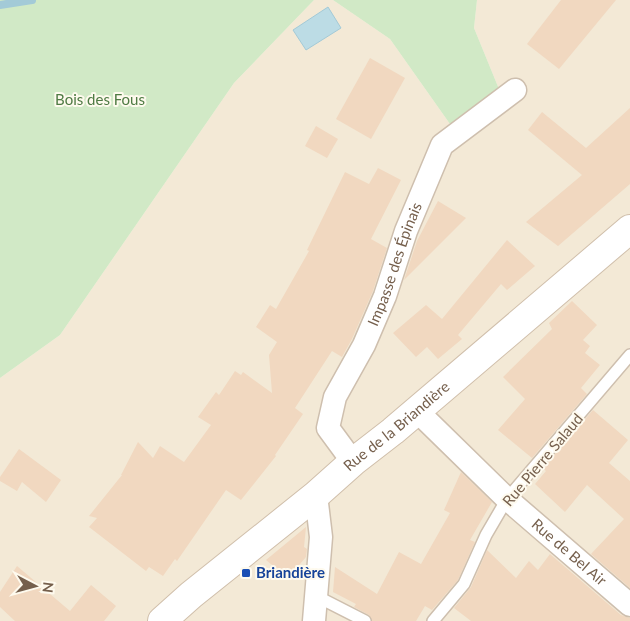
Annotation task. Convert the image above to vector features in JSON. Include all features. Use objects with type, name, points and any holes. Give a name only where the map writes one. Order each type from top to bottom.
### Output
[{"type":"street","name":"Impasse des Épinais","points":[[353,462],[328,428],[335,397],[364,344],[385,296],[406,231],[442,145],[516,90]]},
{"type":"street","name":"Rue de la Briandière","points":[[162,621],[191,595],[393,431],[630,229]]},
{"type":"street","name":"Rue de Bel Air","points":[[416,410],[507,499],[630,605]]},
{"type":"street","points":[[314,621],[321,537],[316,495]]},
{"type":"lane","name":"Rue Pierre Salaud","points":[[433,621],[464,584],[486,535],[507,499],[630,355]]},
{"type":"lane","points":[[316,596],[365,621]]},
{"type":"shaded area","points":[[314,0],[333,0],[390,39],[450,124],[501,94],[474,28],[477,0],[630,0],[630,621],[0,621],[0,378],[60,335],[234,83]]},
{"type":"green space","name":"Bois des Fous","points":[[0,0],[314,0],[234,83],[60,335],[0,378]]},
{"type":"green space","points":[[333,0],[477,0],[474,28],[501,94],[450,124],[390,39]]},
{"type":"water","points":[[328,7],[341,28],[306,50],[293,30]]},
{"type":"building","points":[[561,0],[616,0],[559,69],[527,44]]},
{"type":"building","points":[[370,58],[405,78],[371,139],[336,119]]},
{"type":"building","points":[[630,108],[630,184],[558,246],[526,222],[582,175],[528,130],[542,112],[586,148]]},
{"type":"building","points":[[316,126],[338,139],[327,158],[305,146]]},
{"type":"building","points":[[378,168],[401,180],[371,239],[387,248],[373,291],[342,357],[332,351],[295,408],[303,414],[276,456],[241,500],[226,490],[177,561],[175,559],[163,576],[149,567],[146,571],[89,527],[97,518],[89,516],[122,475],[138,442],[153,458],[160,446],[184,462],[211,425],[198,417],[216,392],[219,395],[235,371],[241,375],[243,372],[272,393],[269,355],[277,342],[256,327],[270,305],[276,309],[309,251],[307,250],[345,172],[369,184]]},
{"type":"building","points":[[438,201],[466,218],[404,280],[417,241]]},
{"type":"building","points":[[507,240],[535,266],[507,290],[501,284],[458,335],[462,339],[438,359],[427,347],[416,357],[393,333],[426,305],[442,319]]},
{"type":"building","points":[[572,301],[597,325],[583,340],[590,346],[585,353],[600,365],[581,388],[587,394],[532,458],[498,430],[525,399],[503,377],[552,329],[549,323]]},
{"type":"building","points":[[593,410],[628,440],[609,463],[630,481],[630,588],[591,554],[624,519],[587,485],[565,512],[535,484],[546,471],[543,468]]},
{"type":"building","points":[[19,449],[61,480],[46,502],[22,482],[17,491],[0,481],[0,477]]},
{"type":"building","points":[[461,472],[492,502],[470,540],[475,542],[458,580],[432,610],[425,606],[416,621],[372,621],[369,615],[354,607],[356,604],[333,592],[335,567],[377,594],[399,552],[421,564],[450,513],[444,510]]},
{"type":"building","points":[[306,527],[304,547],[307,549],[306,557],[288,578],[266,560]]},
{"type":"building","points":[[487,550],[516,578],[529,561],[538,570],[550,554],[621,615],[630,618],[630,621],[471,621],[454,608],[471,587]]},
{"type":"building","points":[[17,566],[70,611],[91,585],[116,606],[104,621],[15,621],[0,607],[0,592]]},
{"type":"waterway","points":[[0,5],[32,0]]},
{"type":"place","name":"Briandière","points":[[246,573]]}]
